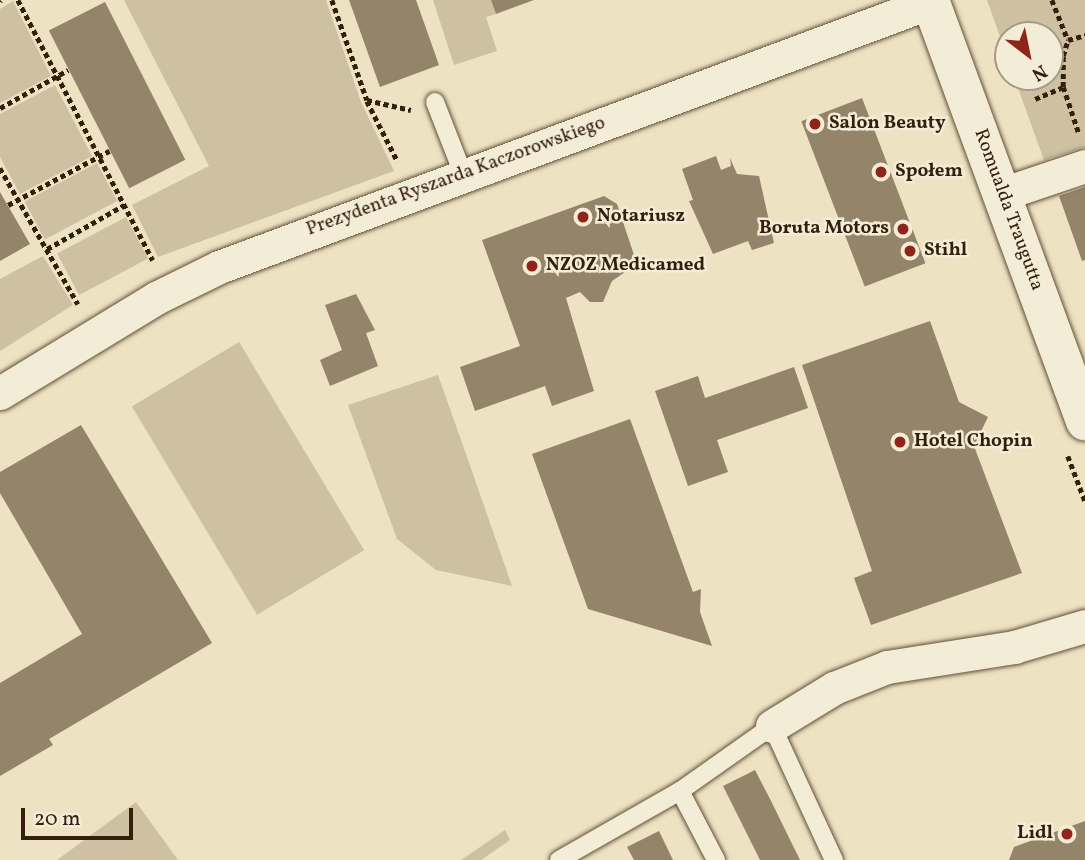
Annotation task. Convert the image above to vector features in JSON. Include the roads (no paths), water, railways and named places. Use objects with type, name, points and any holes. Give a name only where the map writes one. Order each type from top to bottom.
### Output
[{"type":"street","name":"Prezydenta Ryszarda Kaczorowskiego","points":[[0,393],[219,267],[931,1]]},
{"type":"street","name":"Romualda Traugutta","points":[[931,1],[1085,421]]},
{"type":"street","points":[[1002,194],[1084,155]]},
{"type":"street","points":[[772,726],[834,688],[887,667],[1013,647],[1085,626]]},
{"type":"lane","points":[[435,102],[463,174]]},
{"type":"lane","points":[[559,860],[680,791],[772,726],[834,860]]},
{"type":"lane","points":[[680,791],[716,860]]},
{"type":"place","name":"Salon Beauty","points":[[815,124]]},
{"type":"place","name":"Społem","points":[[881,172]]},
{"type":"place","name":"Notariusz","points":[[583,217]]},
{"type":"place","name":"Boruta Motors","points":[[903,229]]},
{"type":"place","name":"Stihl","points":[[910,251]]},
{"type":"place","name":"NZOZ Medicamed","points":[[532,266]]},
{"type":"place","name":"Hotel Chopin","points":[[900,442]]},
{"type":"place","name":"Lidl","points":[[1067,834]]}]
